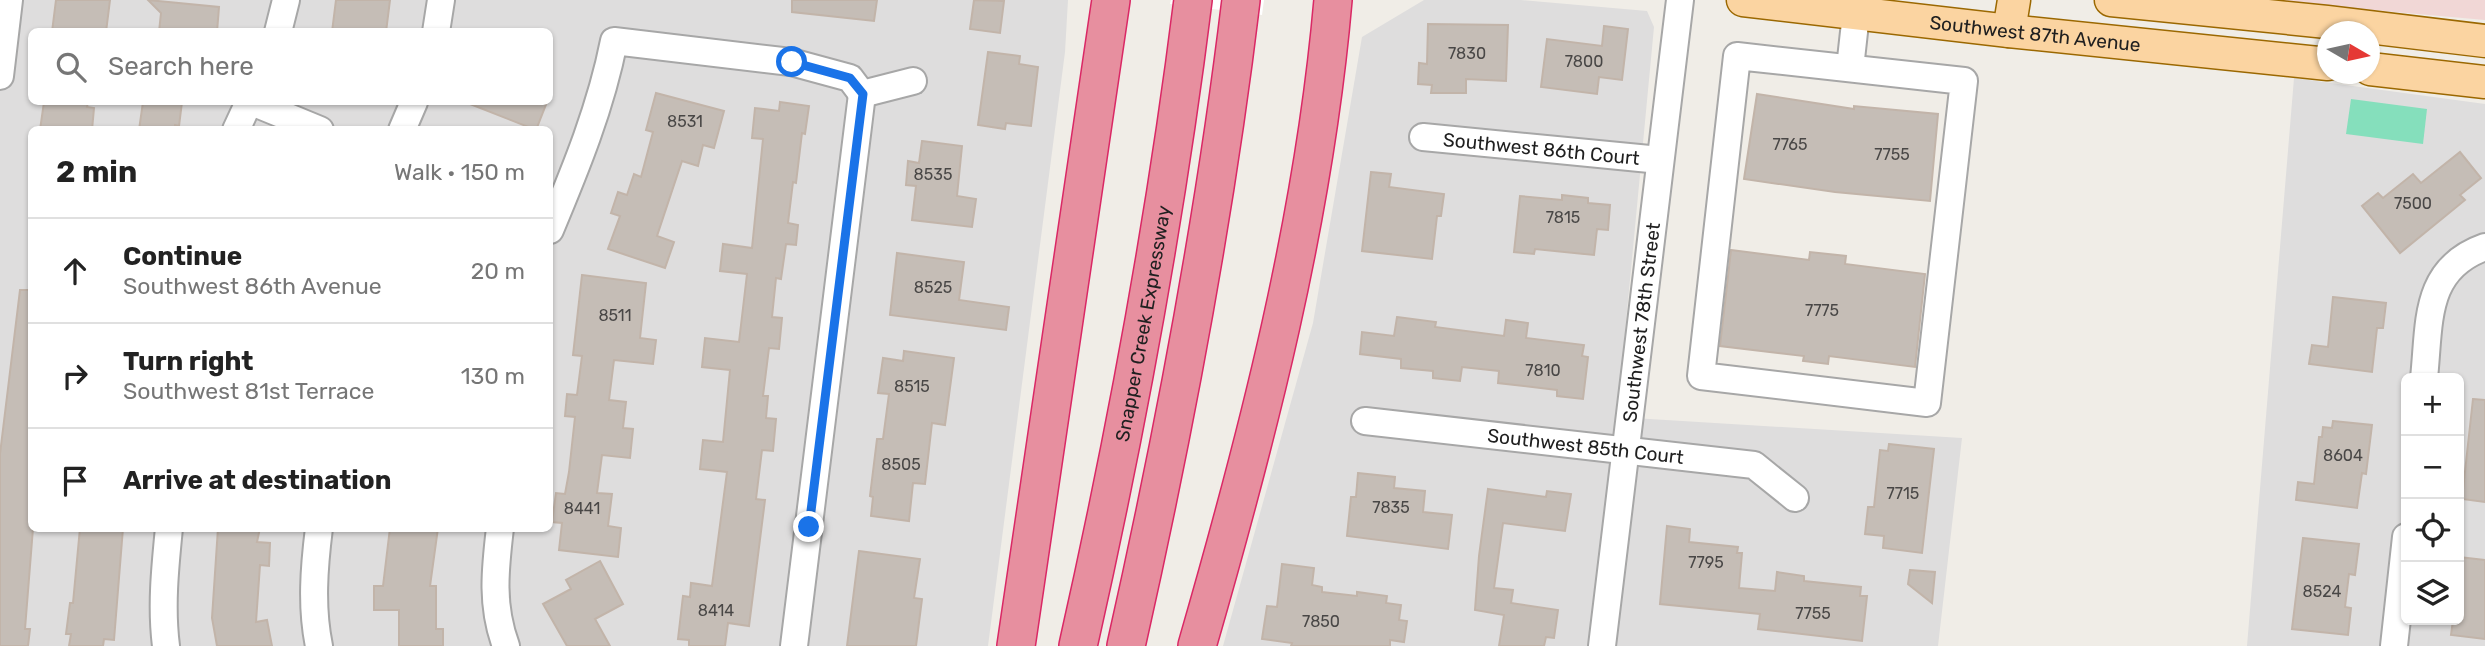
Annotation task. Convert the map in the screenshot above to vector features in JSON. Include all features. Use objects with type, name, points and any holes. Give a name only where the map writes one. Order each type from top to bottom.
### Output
[{"type":"highway","points":[[1197,646],[1254,436],[1295,256],[1309,183],[1333,0]]},
{"type":"highway","points":[[1329,38],[1356,0]]},
{"type":"highway","name":"Snapper Creek Expressway","points":[[1078,646],[1140,343],[1179,108],[1193,4]]},
{"type":"highway","points":[[1126,646],[1155,515],[1209,223],[1240,7]]},
{"type":"highway","points":[[1016,646],[1105,10]]},
{"type":"main road","name":"Southwest 87th Avenue","points":[[1743,0],[2009,31],[2317,62]]},
{"type":"main road","points":[[2009,31],[2014,0]]},
{"type":"main road","points":[[2111,0],[2329,11],[2485,41]]},
{"type":"main road","points":[[2380,70],[2485,82]]},
{"type":"street","points":[[0,76],[9,0]]},
{"type":"street","points":[[279,28],[286,0]]},
{"type":"street","points":[[437,28],[441,0]]},
{"type":"street","name":"Southwest 78th Street","points":[[1602,646],[1680,0]]},
{"type":"street","points":[[1850,68],[1856,14]]},
{"type":"street","points":[[553,223],[577,167],[606,80],[614,41],[748,55],[803,65],[850,78],[863,94],[794,646]]},
{"type":"street","points":[[1737,56],[1850,68],[1964,80],[1927,403],[1701,376],[1737,56]]},
{"type":"street","points":[[863,94],[913,80]]},
{"type":"street","points":[[238,126],[249,105]]},
{"type":"street","points":[[258,105],[310,126]]},
{"type":"street","points":[[404,126],[413,105]]},
{"type":"street","name":"Southwest 86th Court","points":[[1423,136],[1660,160]]},
{"type":"street","points":[[2425,373],[2434,300],[2444,273],[2465,256],[2485,247]]},
{"type":"street","name":"Southwest 85th Court","points":[[1365,421],[1754,465],[1795,498]]},
{"type":"street","points":[[166,646],[163,617],[169,532]]},
{"type":"street","points":[[319,532],[314,613],[319,646]]},
{"type":"street","points":[[500,532],[494,589],[498,626],[506,646]]},
{"type":"street","points":[[2394,646],[2403,562]]},
{"type":"shaded area","points":[[0,0],[1068,0],[1065,52],[988,646],[0,646]]},
{"type":"shaded area","points":[[1424,0],[1521,0],[1647,11],[1654,27],[1617,417],[1962,438],[1938,646],[1223,646],[1313,323],[1362,37]]},
{"type":"shaded area","points":[[2275,0],[2485,0],[2485,20],[2328,6]]},
{"type":"shaded area","points":[[2294,78],[2317,81],[2317,84],[2338,84],[2485,104],[2485,646],[2247,646]]},
{"type":"green space","points":[[2351,99],[2427,109],[2423,144],[2346,134]]},
{"type":"pier","points":[[1171,0],[1264,0],[1262,15],[1170,4]]},
{"type":"building","points":[[56,0],[110,0],[106,28],[52,28]]},
{"type":"building","points":[[148,0],[219,7],[217,28],[159,28],[161,13]]},
{"type":"building","points":[[336,0],[390,0],[386,28],[332,28]]},
{"type":"building","points":[[792,0],[877,0],[874,21],[792,12]]},
{"type":"building","points":[[974,0],[1004,1],[1000,33],[970,29]]},
{"type":"building","points":[[1428,24],[1508,25],[1506,81],[1466,79],[1466,93],[1431,93],[1432,85],[1418,84],[1419,63],[1427,64]]},
{"type":"building","points":[[1604,26],[1628,29],[1622,80],[1599,77],[1597,94],[1541,87],[1547,39],[1602,46]]},
{"type":"building","points":[[988,52],[1020,56],[1019,64],[1038,67],[1031,126],[1006,123],[1005,129],[978,125]]},
{"type":"building","points":[[656,93],[724,111],[714,148],[703,145],[698,166],[682,161],[657,236],[674,242],[665,268],[608,249],[620,216],[611,213],[618,192],[627,195],[634,174],[641,177],[653,132],[646,130]]},
{"type":"building","points":[[1757,94],[1854,109],[1854,106],[1938,114],[1930,201],[1835,192],[1744,179]]},
{"type":"building","points":[[780,102],[809,106],[805,134],[802,133],[796,183],[793,182],[788,223],[798,225],[796,245],[786,244],[781,279],[776,278],[772,317],[782,318],[779,349],[769,348],[763,396],[768,396],[766,418],[776,419],[773,451],[762,450],[756,499],[765,500],[749,626],[728,623],[725,646],[689,646],[689,640],[678,639],[683,596],[690,597],[691,583],[712,586],[727,472],[700,469],[703,440],[723,442],[730,370],[702,367],[705,338],[739,342],[747,274],[720,271],[723,244],[752,248],[763,139],[752,138],[755,108],[779,111]]},
{"type":"building","points":[[44,105],[87,105],[94,108],[92,126],[41,126]]},
{"type":"building","points":[[143,105],[182,105],[179,126],[140,126]]},
{"type":"building","points":[[473,105],[546,105],[538,126],[526,126]]},
{"type":"building","points":[[922,141],[962,146],[957,196],[976,199],[972,227],[912,220],[916,186],[906,185],[908,161],[919,163]]},
{"type":"building","points":[[2460,152],[2481,178],[2460,195],[2465,200],[2400,253],[2362,206],[2378,193],[2383,198],[2413,174],[2421,183]]},
{"type":"building","points":[[1371,172],[1391,174],[1389,187],[1444,194],[1441,216],[1437,216],[1432,259],[1362,251]]},
{"type":"building","points":[[1562,195],[1588,198],[1588,203],[1610,205],[1608,230],[1597,229],[1594,255],[1535,249],[1534,254],[1514,252],[1520,196],[1562,200]]},
{"type":"building","points":[[1731,250],[1809,260],[1810,252],[1846,256],[1845,264],[1925,274],[1915,367],[1829,356],[1828,364],[1803,361],[1804,356],[1720,346]]},
{"type":"building","points":[[897,253],[964,262],[959,300],[1009,307],[1006,330],[890,315]]},
{"type":"building","points":[[582,275],[646,283],[640,338],[656,340],[653,364],[614,360],[609,400],[626,402],[623,428],[633,429],[630,458],[602,455],[597,493],[612,494],[608,526],[621,528],[618,557],[559,550],[562,523],[553,522],[553,515],[556,493],[565,494],[575,417],[565,416],[567,394],[577,395],[582,356],[573,355]]},
{"type":"building","points":[[20,290],[28,290],[28,532],[33,532],[25,629],[30,629],[28,646],[0,646],[0,454]]},
{"type":"building","points":[[2333,297],[2386,303],[2383,328],[2377,328],[2372,372],[2309,364],[2312,345],[2328,347]]},
{"type":"building","points":[[1397,317],[1436,322],[1435,327],[1504,336],[1506,320],[1528,323],[1526,338],[1584,345],[1582,356],[1588,357],[1583,399],[1557,396],[1557,390],[1498,383],[1499,371],[1462,367],[1460,381],[1433,378],[1433,371],[1401,368],[1401,359],[1360,354],[1362,332],[1394,336]]},
{"type":"building","points":[[904,351],[954,358],[945,425],[932,423],[925,484],[913,483],[909,521],[871,516],[873,497],[870,496],[877,439],[883,439],[889,394],[878,393],[883,358],[903,361]]},
{"type":"building","points":[[2473,399],[2485,400],[2485,502],[2464,499]]},
{"type":"building","points":[[2333,421],[2372,425],[2366,474],[2362,473],[2357,508],[2296,500],[2298,482],[2314,484],[2319,437],[2322,437],[2323,427],[2332,428]]},
{"type":"building","points":[[1889,444],[1934,449],[1922,553],[1883,548],[1884,536],[1865,534],[1868,507],[1874,507],[1880,450],[1888,451]]},
{"type":"building","points":[[1358,473],[1395,477],[1394,488],[1425,491],[1423,512],[1452,515],[1448,549],[1347,536],[1351,497],[1356,497]]},
{"type":"building","points":[[1488,489],[1546,497],[1547,491],[1571,494],[1565,531],[1503,523],[1494,588],[1513,590],[1511,603],[1558,610],[1554,638],[1546,637],[1544,646],[1499,646],[1504,615],[1475,610]]},
{"type":"building","points":[[1667,526],[1690,529],[1689,542],[1738,547],[1737,553],[1742,553],[1739,588],[1775,591],[1777,572],[1804,576],[1804,581],[1861,587],[1860,596],[1867,596],[1862,641],[1758,629],[1760,614],[1660,604]]},
{"type":"building","points":[[80,532],[123,532],[114,640],[104,639],[103,646],[69,646],[71,634],[66,634],[70,603],[73,603]]},
{"type":"building","points":[[218,532],[259,532],[257,542],[270,543],[269,566],[260,565],[256,622],[267,620],[272,646],[217,646],[212,618]]},
{"type":"building","points":[[390,532],[437,532],[430,586],[436,586],[436,629],[443,629],[443,646],[399,646],[399,610],[374,610],[374,586],[383,586]]},
{"type":"building","points":[[2303,538],[2359,544],[2355,575],[2349,574],[2345,607],[2351,608],[2348,635],[2292,629]]},
{"type":"building","points":[[859,551],[920,559],[914,598],[922,599],[916,646],[847,646]]},
{"type":"building","points":[[2464,558],[2485,560],[2485,639],[2451,635],[2452,625],[2464,625]]},
{"type":"building","points":[[600,561],[623,604],[595,619],[610,646],[567,646],[543,604],[571,589],[566,580]]},
{"type":"building","points":[[1282,564],[1314,568],[1312,585],[1322,587],[1322,592],[1357,596],[1357,592],[1387,596],[1386,603],[1401,605],[1399,620],[1407,621],[1404,642],[1390,640],[1390,646],[1291,646],[1292,643],[1262,639],[1267,606],[1277,607]]},
{"type":"building","points":[[1910,570],[1935,572],[1932,603],[1908,584]]},
{"type":"route","points":[[792,62],[850,78],[863,94],[809,527]]}]
